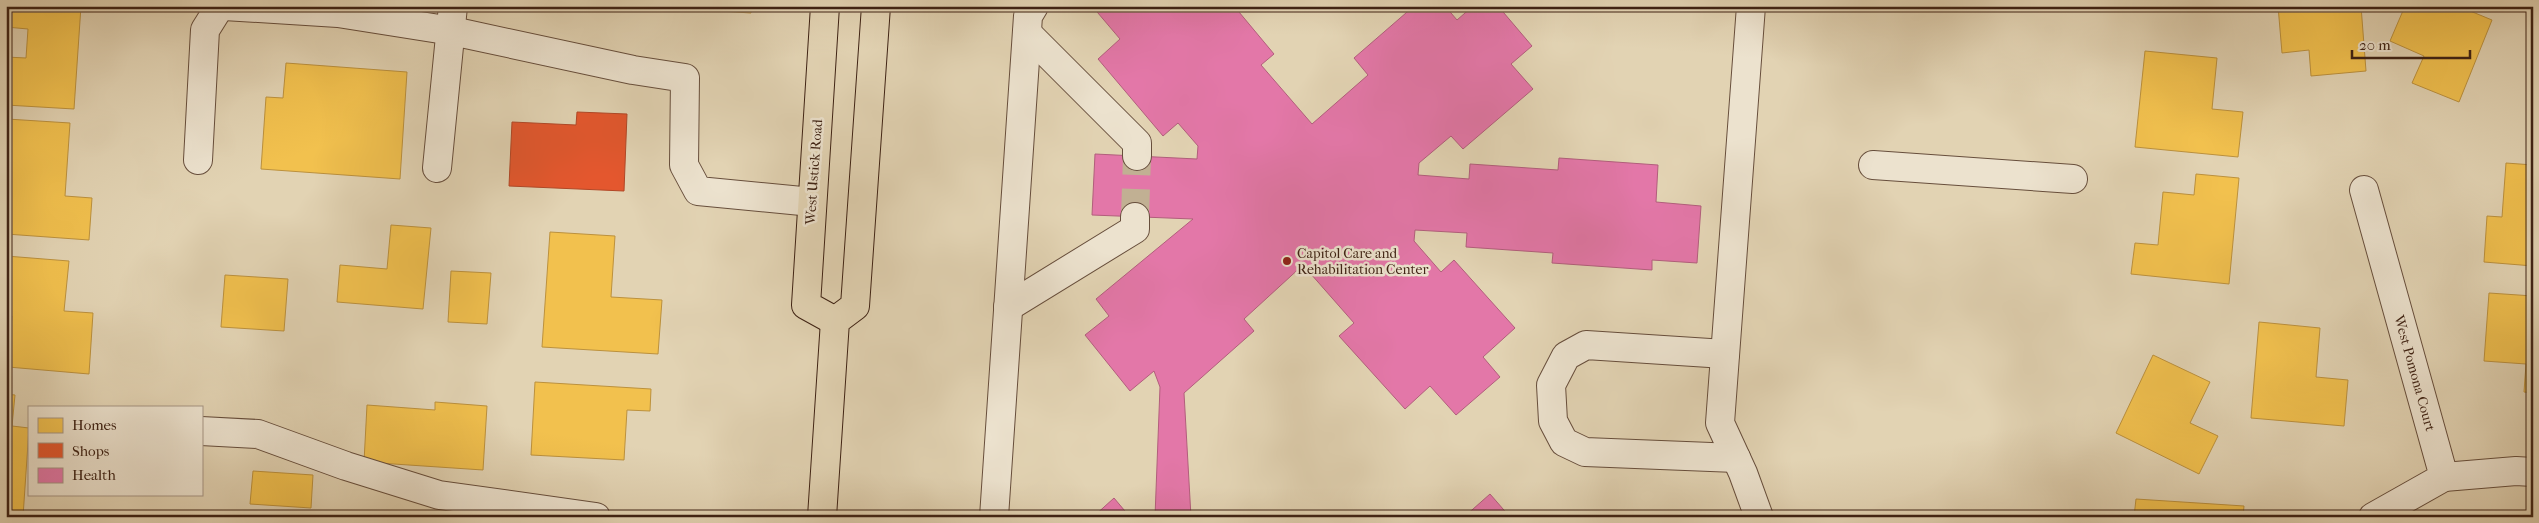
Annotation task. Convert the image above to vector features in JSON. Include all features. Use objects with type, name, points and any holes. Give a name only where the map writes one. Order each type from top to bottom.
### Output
[{"type":"main road","name":"West Ustick Road","points":[[825,6],[806,305],[835,321]]},
{"type":"main road","points":[[822,517],[835,321],[855,306],[876,6]]},
{"type":"street","points":[[198,160],[205,30],[220,6]]},
{"type":"street","points":[[224,6],[339,10],[452,19],[633,70],[685,78],[684,165],[698,191],[812,202]]},
{"type":"street","points":[[994,517],[1028,16],[1034,6]]},
{"type":"street","points":[[1751,6],[1720,423],[1759,517]]},
{"type":"street","points":[[438,168],[452,19]]},
{"type":"street","points":[[1027,33],[1137,143],[1137,156]]},
{"type":"street","points":[[1874,165],[2073,179]]},
{"type":"street","name":"West Pomona Court","points":[[2364,190],[2444,477]]},
{"type":"street","points":[[1008,307],[1135,229],[1135,217]]},
{"type":"street","points":[[1725,354],[1586,345],[1566,356],[1551,386],[1553,421],[1564,442],[1585,452],[1736,458]]},
{"type":"street","points":[[202,431],[258,434],[346,466],[439,495],[596,517]]},
{"type":"street","points":[[2372,517],[2444,477],[2516,471],[2533,472]]},
{"type":"building: Homes","points":[[6,6],[81,6],[74,109],[6,105],[6,57],[26,58],[28,29],[6,27]]},
{"type":"building: Homes","points":[[643,6],[751,6],[751,13]]},
{"type":"building: Homes","points":[[2278,6],[2361,6],[2366,71],[2311,76],[2309,50],[2282,53]]},
{"type":"building: Homes","points":[[2405,6],[2458,6],[2492,20],[2459,102],[2412,83],[2424,56],[2390,41]]},
{"type":"building: Homes","points":[[2145,51],[2217,58],[2212,109],[2243,112],[2238,157],[2135,147]]},
{"type":"building: Homes","points":[[286,63],[407,72],[400,179],[261,169],[266,97],[283,98]]},
{"type":"building: Homes","points":[[7,119],[70,123],[65,196],[92,198],[89,240],[6,234]]},
{"type":"building: Homes","points":[[2506,163],[2533,165],[2533,266],[2484,262],[2487,216],[2502,217]]},
{"type":"building: Homes","points":[[2196,174],[2239,178],[2229,284],[2131,274],[2135,243],[2158,245],[2163,192],[2194,195]]},
{"type":"building: Homes","points":[[391,225],[431,228],[423,309],[337,302],[340,265],[387,269]]},
{"type":"building: Homes","points":[[550,232],[615,236],[611,297],[662,300],[658,354],[542,347]]},
{"type":"building: Homes","points":[[6,256],[69,261],[64,311],[93,313],[89,374],[8,367],[12,316],[6,315]]},
{"type":"building: Homes","points":[[451,271],[491,273],[487,324],[448,322]]},
{"type":"building: Homes","points":[[225,275],[288,279],[284,331],[221,327]]},
{"type":"building: Homes","points":[[2489,293],[2533,296],[2533,393],[2524,392],[2526,364],[2484,361]]},
{"type":"building: Homes","points":[[2259,322],[2320,328],[2316,377],[2348,380],[2344,426],[2251,418]]},
{"type":"building: Homes","points":[[2153,355],[2210,382],[2190,423],[2218,436],[2199,474],[2116,433]]},
{"type":"building: Homes","points":[[535,382],[651,389],[650,411],[627,410],[624,460],[531,455]]},
{"type":"building: Homes","points":[[6,394],[15,395],[12,426],[28,428],[28,443],[23,517],[6,516]]},
{"type":"building: Homes","points":[[435,402],[487,406],[483,470],[364,462],[367,405],[435,410]]},
{"type":"building: Homes","points":[[253,471],[313,475],[311,508],[250,504]]},
{"type":"building: Homes","points":[[2136,499],[2244,506],[2243,517],[2134,517]]},
{"type":"building: Shops","points":[[577,112],[627,114],[624,191],[509,186],[512,122],[576,125]]},
{"type":"building: Health","name":"Capitol Care and Rehabilitation Center","points":[[1092,6],[1234,6],[1274,54],[1261,65],[1312,124],[1368,75],[1354,58],[1414,6],[1445,6],[1457,20],[1473,6],[1498,6],[1532,46],[1511,64],[1533,89],[1463,149],[1451,136],[1419,163],[1418,175],[1469,179],[1470,164],[1558,170],[1559,158],[1658,165],[1656,202],[1701,206],[1697,263],[1652,260],[1652,270],[1552,263],[1553,253],[1466,247],[1467,233],[1415,230],[1414,241],[1441,272],[1454,260],[1515,328],[1483,357],[1500,377],[1456,415],[1430,386],[1405,409],[1339,336],[1354,323],[1303,265],[1244,319],[1254,331],[1184,393],[1191,517],[1155,517],[1160,387],[1154,371],[1130,391],[1085,335],[1109,316],[1096,299],[1193,219],[1092,215],[1095,154],[1197,159],[1198,146],[1178,123],[1163,136],[1098,59],[1120,39]]},
{"type":"building: Health","points":[[1490,494],[1510,517],[1464,517]]},
{"type":"building: Health","points":[[1114,498],[1130,517],[1093,517]]},
{"type":"tunnel","points":[[1135,217],[1137,156]]},
{"type":"place","name":"Capitol Care and Rehabilitation Center","points":[[1287,261]]}]
